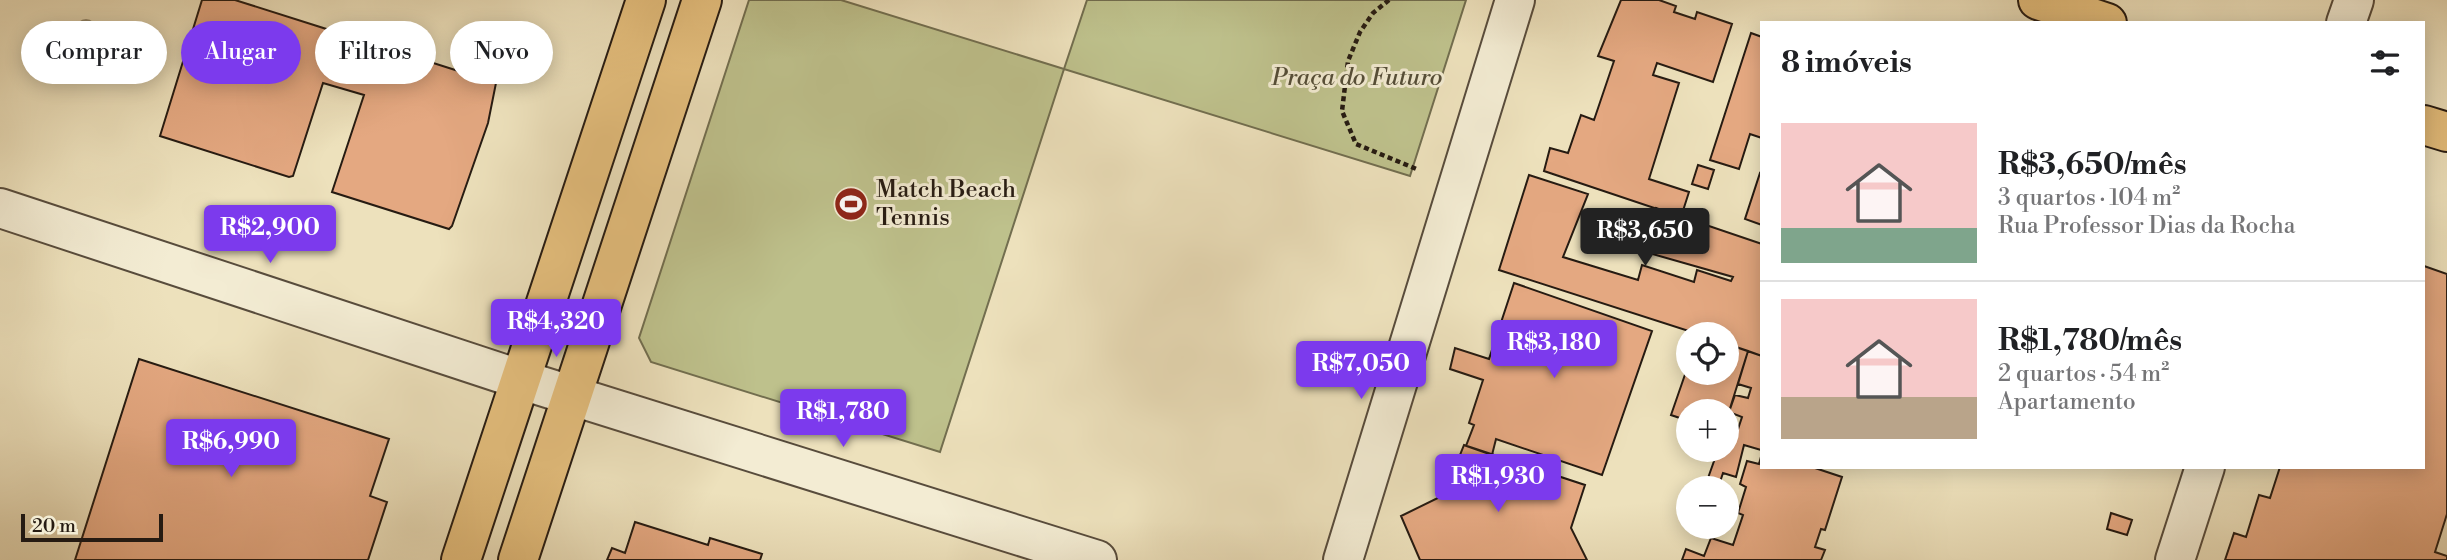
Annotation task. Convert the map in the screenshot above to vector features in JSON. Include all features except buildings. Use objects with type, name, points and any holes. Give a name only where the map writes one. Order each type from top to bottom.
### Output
[{"type":"main road","points":[[461,560],[646,0]]},
{"type":"main road","points":[[519,560],[702,0]]},
{"type":"main road","points":[[2038,0],[2101,21]]},
{"type":"main road","points":[[2425,125],[2447,132]]},
{"type":"street","points":[[1343,560],[1515,0]]},
{"type":"street","points":[[2347,21],[2354,0]]},
{"type":"street","points":[[0,208],[522,380],[1097,560]]},
{"type":"street","points":[[2175,560],[2204,469]]},
{"type":"path","points":[[1389,0],[1373,13],[1360,32],[1348,61],[1342,111],[1356,144],[1423,172]]},
{"type":"green space","name":"Match Beach Tennis","points":[[749,0],[841,0],[1064,69],[940,452],[651,362],[639,338]]},
{"type":"green space","name":"Praça do Futuro","points":[[1087,0],[1466,0],[1410,176],[1064,69]]},
{"type":"place","name":"Match Beach Tennis","points":[[851,204]]}]
